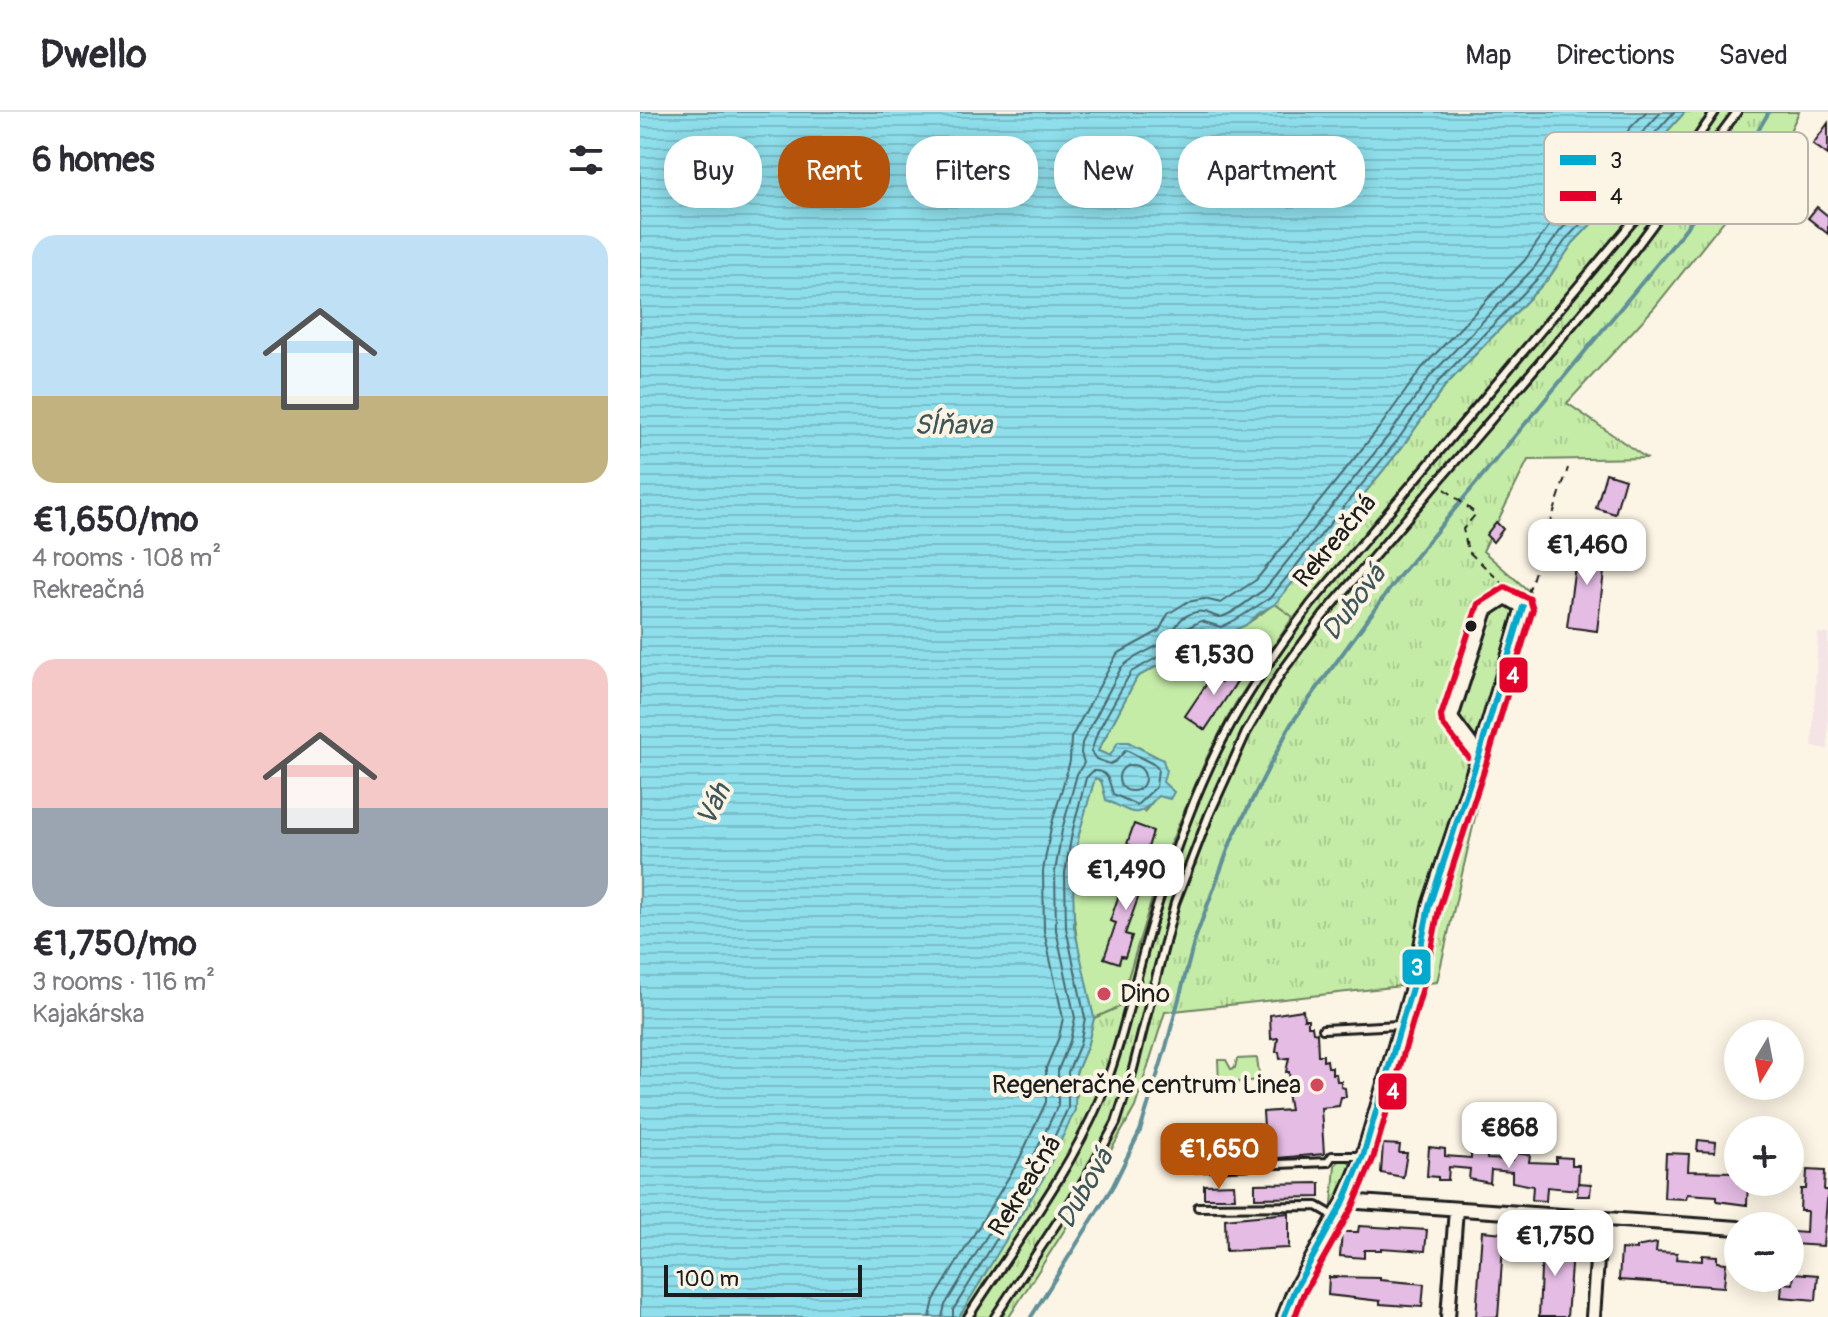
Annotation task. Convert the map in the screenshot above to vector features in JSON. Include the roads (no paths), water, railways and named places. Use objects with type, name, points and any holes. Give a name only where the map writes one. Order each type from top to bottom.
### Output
[{"type":"street","points":[[1284,1317],[1294,1291],[1344,1201],[1363,1156],[1414,981],[1429,906],[1479,755],[1523,607],[1506,597],[1486,610],[1451,718],[1479,755]]},
{"type":"street","points":[[1344,1201],[1724,1227]]},
{"type":"street","points":[[1448,1317],[1456,1209]]},
{"type":"street","points":[[1593,1317],[1600,1218]]},
{"type":"lane","name":"Rekreačná","points":[[1701,132],[1715,112]]},
{"type":"lane","points":[[1723,132],[1737,112]]},
{"type":"lane","name":"Rekreačná","points":[[968,1317],[1056,1181],[1082,1138],[1096,1107],[1158,902],[1186,822],[1226,731],[1311,604],[1631,224]]},
{"type":"lane","points":[[995,1317],[1085,1180],[1116,1123],[1132,1073],[1175,903],[1241,744],[1281,673],[1323,616],[1620,269],[1654,224]]},
{"type":"lane","points":[[1226,731],[1241,744]]},
{"type":"lane","points":[[1323,1029],[1400,1025]]},
{"type":"lane","points":[[1183,1168],[1328,1162],[1332,1156],[1363,1156]]},
{"type":"lane","points":[[1198,1207],[1317,1206],[1336,1217]]},
{"type":"water","name":"Sĺňava","points":[[640,112],[1685,112],[1667,132],[1544,132],[1544,224],[1591,224],[1573,243],[1548,279],[1445,386],[1403,446],[1275,604],[1246,625],[1220,637],[1202,629],[1191,634],[1183,652],[1137,677],[1098,751],[1110,756],[1118,742],[1128,742],[1163,760],[1166,770],[1163,782],[1174,792],[1170,799],[1158,796],[1144,809],[1134,812],[1106,800],[1101,780],[1095,778],[1079,834],[1073,874],[1074,927],[1094,1018],[1076,1073],[1075,1110],[1044,1177],[959,1317],[640,1317]]},
{"type":"waterway","name":"Dubová","points":[[1757,132],[1769,112]]},
{"type":"waterway","name":"Dubová","points":[[1031,1317],[1113,1186],[1140,1131],[1195,939],[1232,839],[1291,724],[1397,579],[1689,224]]},
{"type":"place","name":"Dino","points":[[1104,994]]},
{"type":"place","name":"Regeneračné centrum Linea","points":[[1317,1085]]},
{"type":"water label","name":"Váh","points":[[714,805]]}]
